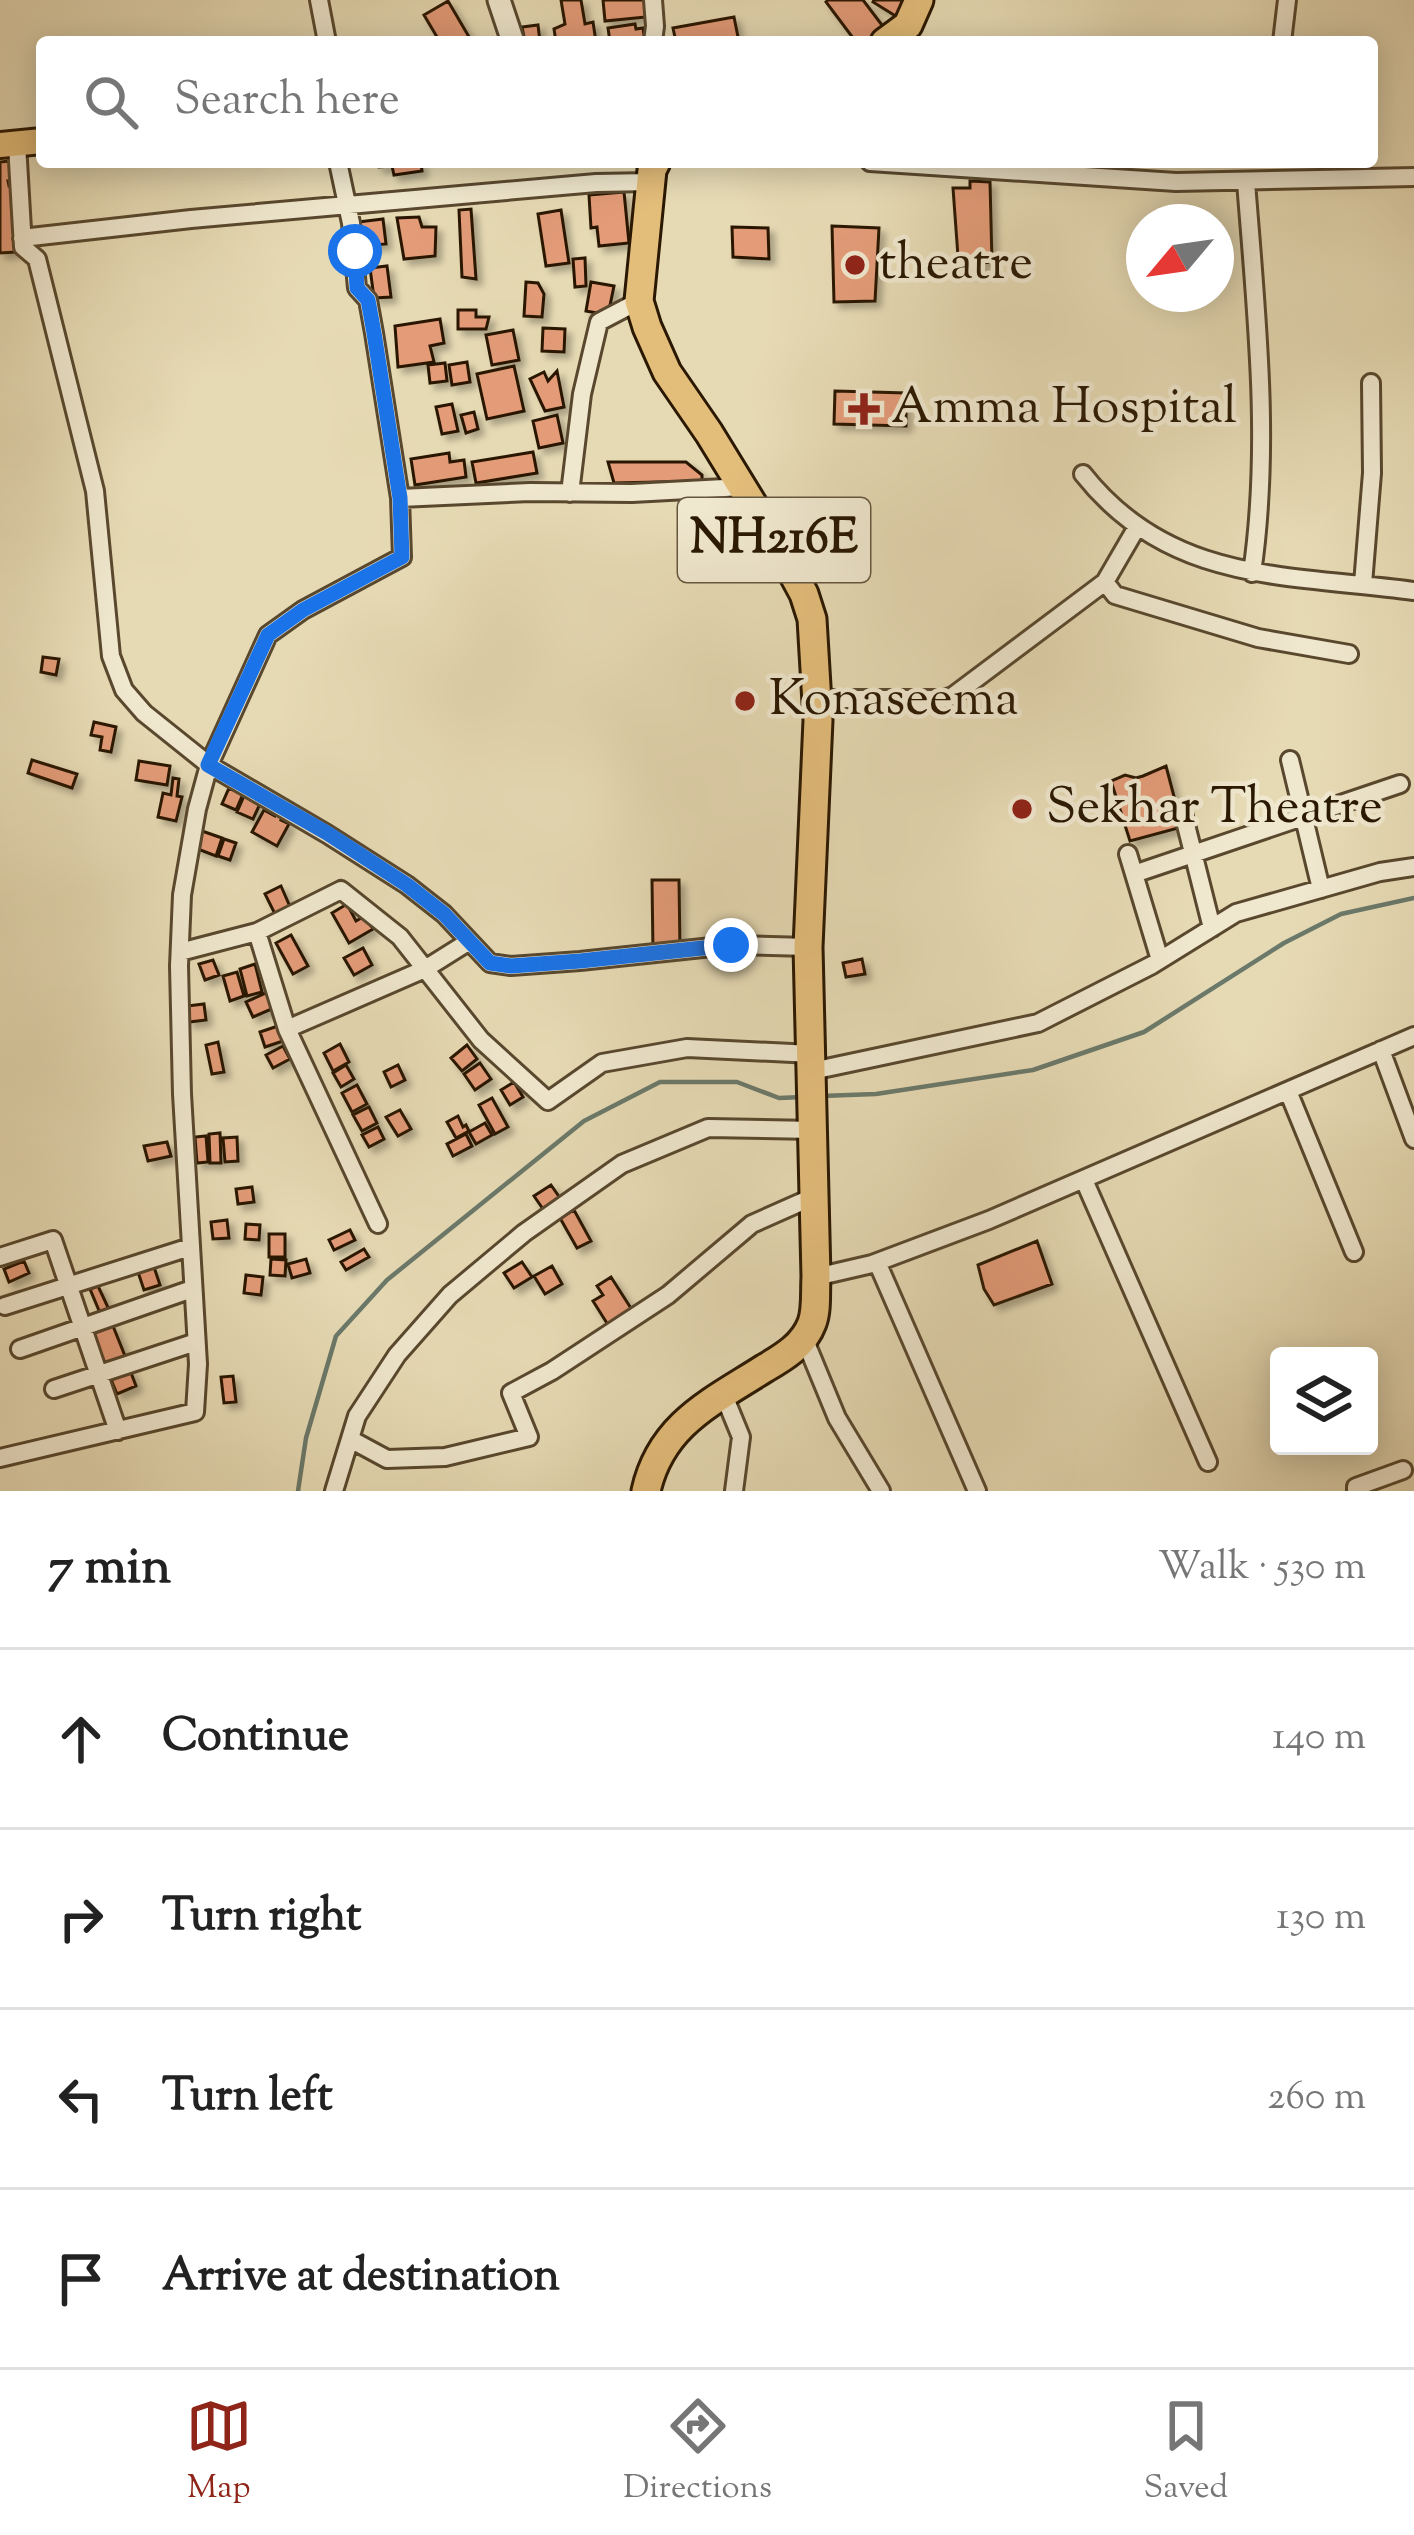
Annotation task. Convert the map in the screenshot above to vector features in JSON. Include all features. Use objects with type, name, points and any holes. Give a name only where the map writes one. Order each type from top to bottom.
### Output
[{"type":"highway","points":[[892,36],[908,25],[919,0]]},
{"type":"highway","name":"NH216E","points":[[654,172],[639,301],[647,327],[667,372],[710,433],[804,594],[812,619],[817,699],[808,947],[816,1277],[813,1320],[804,1338]]},
{"type":"highway","points":[[646,1491],[651,1466],[665,1443],[694,1414],[787,1355],[804,1338]]},
{"type":"street","points":[[319,0],[326,36]]},
{"type":"street","points":[[499,0],[511,36]]},
{"type":"street","points":[[653,0],[654,36]]},
{"type":"street","points":[[1283,36],[1287,0]]},
{"type":"street","points":[[20,143],[23,247],[37,259],[43,278],[95,491],[112,656],[124,690],[143,713],[208,765],[407,885],[444,914],[490,963],[511,966],[731,945],[808,947]]},
{"type":"street","points":[[0,1459],[195,1412],[198,1364],[182,1094],[180,952],[182,895],[208,765],[268,635],[303,610],[402,557],[400,498],[368,300],[357,288],[339,168]]},
{"type":"street","points":[[962,168],[1176,182],[1246,182],[1280,172],[1414,177]]},
{"type":"street","points":[[22,238],[596,183],[654,172]]},
{"type":"street","points":[[1246,182],[1260,423],[1252,573]]},
{"type":"street","points":[[570,493],[582,394],[599,322],[639,301]]},
{"type":"street","points":[[1363,584],[1372,473],[1371,382]]},
{"type":"street","points":[[1083,474],[1137,527],[1197,559],[1252,573],[1414,591]]},
{"type":"street","points":[[400,498],[742,487]]},
{"type":"street","points":[[817,699],[953,696],[1106,582],[1137,527]]},
{"type":"street","points":[[1106,582],[1115,595],[1258,638],[1349,654]]},
{"type":"street","points":[[1291,760],[1321,889]]},
{"type":"street","points":[[1134,874],[1400,784]]},
{"type":"street","points":[[1183,813],[1211,928]]},
{"type":"street","points":[[1128,854],[1160,960]]},
{"type":"street","points":[[334,1491],[357,1416],[397,1355],[450,1295],[524,1233],[622,1163],[813,1090],[1038,1023],[1160,960],[1236,913],[1380,872],[1414,867]]},
{"type":"street","points":[[180,952],[256,932],[340,890],[400,937],[481,1040],[548,1100],[602,1063],[687,1048],[813,1090]]},
{"type":"street","points":[[256,932],[287,1029],[378,1224]]},
{"type":"street","points":[[287,1029],[425,969],[468,942]]},
{"type":"street","points":[[816,1277],[877,1262],[989,1220],[1414,1036]]},
{"type":"street","points":[[1381,1050],[1414,1139]]},
{"type":"street","points":[[1288,1091],[1354,1252]]},
{"type":"street","points":[[1084,1180],[1208,1462]]},
{"type":"street","points":[[350,1439],[387,1459],[445,1457],[529,1437],[511,1393],[668,1295],[752,1224],[815,1196]]},
{"type":"street","points":[[0,1257],[53,1240],[118,1431]]},
{"type":"street","points":[[5,1306],[190,1247]]},
{"type":"street","points":[[877,1262],[976,1491]]},
{"type":"street","points":[[20,1349],[192,1289]]},
{"type":"street","points":[[804,1338],[837,1418],[881,1491]]},
{"type":"street","points":[[54,1389],[196,1342]]},
{"type":"street","points":[[723,1393],[741,1437],[734,1491]]},
{"type":"street","points":[[1356,1491],[1356,1487],[1402,1470]]},
{"type":"building","points":[[561,0],[581,0],[585,24],[593,22],[595,36],[555,36],[554,29],[565,24]]},
{"type":"building","points":[[603,0],[644,0],[646,17],[605,21]]},
{"type":"building","points":[[863,0],[888,33],[852,36],[826,2]]},
{"type":"building","points":[[907,0],[902,20],[873,2]]},
{"type":"building","points":[[448,1],[468,36],[436,36],[424,15]]},
{"type":"building","points":[[734,17],[738,36],[675,36],[673,28]]},
{"type":"building","points":[[635,24],[636,29],[643,28],[644,36],[609,36],[608,28]]},
{"type":"building","points":[[538,25],[539,36],[524,36],[522,27]]},
{"type":"building","points":[[10,161],[16,252],[0,253],[0,162]]},
{"type":"building","points":[[392,168],[422,168],[422,171],[394,175]]},
{"type":"building","points":[[970,181],[990,182],[992,262],[982,263],[983,271],[959,270],[953,188],[970,188]]},
{"type":"building","points":[[624,192],[629,243],[599,246],[597,227],[591,228],[589,195]]},
{"type":"building","points":[[471,209],[476,279],[462,277],[459,210]]},
{"type":"building","points":[[561,210],[569,263],[546,266],[538,214]]},
{"type":"building","points":[[419,217],[422,227],[436,227],[435,256],[404,259],[397,218]]},
{"type":"building","points":[[383,219],[386,244],[362,246],[358,222]]},
{"type":"building","name":"theatre","points":[[832,226],[879,228],[875,301],[834,302]]},
{"type":"building","points":[[732,227],[768,228],[769,259],[733,257]]},
{"type":"building","points":[[585,258],[586,286],[575,287],[573,259]]},
{"type":"building","points":[[387,266],[391,297],[374,298],[370,268]]},
{"type":"building","points":[[526,282],[538,283],[544,294],[542,317],[524,316]]},
{"type":"building","points":[[591,282],[614,286],[608,315],[586,311]]},
{"type":"building","points":[[458,310],[476,310],[476,317],[489,317],[486,329],[458,329]]},
{"type":"building","points":[[440,319],[444,343],[430,346],[434,362],[398,367],[395,326]]},
{"type":"building","points":[[543,328],[565,329],[564,352],[542,351]]},
{"type":"building","points":[[513,330],[519,360],[492,365],[486,335]]},
{"type":"building","points":[[467,362],[470,382],[452,385],[449,365]]},
{"type":"building","points":[[445,363],[447,381],[430,383],[428,365]]},
{"type":"building","points":[[514,366],[524,411],[487,419],[477,374]]},
{"type":"building","points":[[557,371],[564,407],[545,411],[530,379],[544,372],[548,381]]},
{"type":"building","points":[[835,391],[906,393],[906,426],[834,424]]},
{"type":"building","points":[[452,404],[458,431],[442,434],[436,407]]},
{"type":"building","points":[[474,412],[478,429],[466,433],[461,415]]},
{"type":"building","points":[[557,415],[563,443],[539,448],[533,421]]},
{"type":"building","points":[[533,452],[537,473],[476,483],[472,462]]},
{"type":"building","points":[[449,453],[450,462],[464,460],[466,477],[415,485],[411,459]]},
{"type":"building","points":[[608,462],[686,462],[702,475],[702,481],[614,483]]},
{"type":"building","points":[[43,657],[59,659],[56,675],[41,672]]},
{"type":"building","points":[[94,722],[116,727],[111,752],[100,750],[102,737],[91,735]]},
{"type":"building","points":[[32,760],[77,774],[72,788],[28,773]]},
{"type":"building","points":[[139,761],[170,766],[167,785],[136,780]]},
{"type":"building","points":[[1166,766],[1182,827],[1130,841],[1111,781],[1125,775],[1136,778]]},
{"type":"building","points":[[173,778],[179,779],[177,796],[182,797],[176,821],[158,817],[163,793],[171,795]]},
{"type":"building","points":[[229,788],[243,794],[236,810],[222,804]]},
{"type":"building","points":[[244,796],[260,804],[253,819],[237,812]]},
{"type":"building","points":[[264,810],[283,816],[281,820],[289,824],[277,846],[252,832]]},
{"type":"building","points":[[202,831],[222,838],[216,856],[195,848]]},
{"type":"building","points":[[224,839],[236,843],[230,860],[218,856]]},
{"type":"building","points":[[652,880],[679,880],[680,950],[653,951]]},
{"type":"building","points":[[281,886],[291,909],[276,916],[265,894]]},
{"type":"building","points":[[347,904],[356,921],[365,916],[373,929],[349,943],[332,913]]},
{"type":"building","points":[[291,935],[308,966],[293,974],[276,943]]},
{"type":"building","points":[[363,948],[372,965],[354,975],[344,958]]},
{"type":"building","points":[[862,959],[865,974],[846,977],[843,963]]},
{"type":"building","points":[[213,960],[219,975],[205,980],[199,964]]},
{"type":"building","points":[[255,964],[262,992],[247,996],[240,969]]},
{"type":"building","points":[[237,972],[244,996],[230,1001],[223,976]]},
{"type":"building","points":[[266,993],[274,1008],[253,1017],[246,1002]]},
{"type":"building","points":[[204,1004],[206,1020],[189,1022],[187,1006]]},
{"type":"building","points":[[278,1026],[283,1041],[265,1047],[260,1032]]},
{"type":"building","points":[[218,1042],[224,1072],[212,1074],[206,1045]]},
{"type":"building","points":[[340,1044],[349,1062],[333,1071],[324,1053]]},
{"type":"building","points":[[467,1045],[477,1059],[462,1071],[451,1058]]},
{"type":"building","points":[[283,1046],[290,1059],[273,1068],[266,1055]]},
{"type":"building","points":[[480,1063],[491,1079],[475,1090],[464,1074]]},
{"type":"building","points":[[346,1065],[354,1079],[341,1087],[333,1073]]},
{"type":"building","points":[[398,1065],[405,1080],[391,1087],[384,1072]]},
{"type":"building","points":[[514,1082],[523,1097],[510,1105],[501,1090]]},
{"type":"building","points":[[357,1085],[367,1104],[352,1112],[342,1093]]},
{"type":"building","points":[[492,1098],[508,1127],[495,1134],[479,1105]]},
{"type":"building","points":[[369,1107],[377,1123],[362,1131],[353,1115]]},
{"type":"building","points":[[400,1110],[411,1129],[398,1136],[386,1117]]},
{"type":"building","points":[[458,1116],[469,1131],[456,1138],[447,1122]]},
{"type":"building","points":[[485,1123],[492,1135],[476,1144],[469,1132]]},
{"type":"building","points":[[378,1127],[384,1139],[369,1147],[362,1135]]},
{"type":"building","points":[[220,1133],[221,1163],[210,1163],[209,1134]]},
{"type":"building","points":[[466,1134],[472,1146],[453,1156],[447,1144]]},
{"type":"building","points":[[206,1136],[208,1162],[197,1163],[195,1137]]},
{"type":"building","points":[[237,1137],[238,1161],[225,1162],[223,1138]]},
{"type":"building","points":[[167,1142],[171,1156],[148,1161],[144,1146]]},
{"type":"building","points":[[551,1185],[560,1198],[543,1209],[534,1196]]},
{"type":"building","points":[[252,1187],[254,1202],[238,1204],[236,1189]]},
{"type":"building","points":[[574,1210],[591,1241],[577,1248],[560,1218]]},
{"type":"building","points":[[227,1220],[229,1238],[213,1239],[211,1222]]},
{"type":"building","points":[[246,1224],[260,1225],[259,1240],[245,1239]]},
{"type":"building","points":[[350,1230],[355,1240],[334,1250],[329,1240]]},
{"type":"building","points":[[269,1234],[285,1234],[285,1257],[269,1257]]},
{"type":"building","points":[[1037,1241],[1052,1284],[994,1305],[978,1265]]},
{"type":"building","points":[[364,1249],[369,1257],[346,1270],[341,1262]]},
{"type":"building","points":[[271,1259],[286,1260],[285,1276],[270,1275]]},
{"type":"building","points":[[306,1259],[310,1273],[292,1278],[288,1264]]},
{"type":"building","points":[[24,1261],[29,1273],[9,1282],[4,1269]]},
{"type":"building","points":[[522,1262],[532,1277],[514,1288],[504,1273]]},
{"type":"building","points":[[552,1266],[562,1284],[545,1294],[534,1276]]},
{"type":"building","points":[[154,1267],[160,1285],[144,1290],[138,1272]]},
{"type":"building","points":[[246,1275],[263,1277],[261,1295],[244,1293]]},
{"type":"building","points":[[611,1277],[634,1313],[610,1328],[593,1301],[603,1295],[597,1286]]},
{"type":"building","points":[[98,1286],[112,1316],[103,1320],[90,1289]]},
{"type":"building","points":[[113,1326],[127,1361],[103,1370],[89,1335]]},
{"type":"building","points":[[130,1370],[136,1386],[117,1394],[110,1377]]},
{"type":"building","points":[[233,1376],[236,1402],[224,1403],[221,1377]]},
{"type":"waterway","points":[[821,1096],[876,1094],[1033,1070],[1144,1032],[1284,943],[1341,914],[1414,898]]},
{"type":"waterway","points":[[298,1491],[306,1438],[336,1336],[387,1280],[584,1121],[660,1082],[737,1082],[779,1098],[803,1097]]},
{"type":"place","name":"theatre","points":[[855,265]]},
{"type":"place","name":"Amma Hospital","points":[[864,409]]},
{"type":"place","name":"Konaseema","points":[[745,701]]},
{"type":"place","name":"Sekhar Theatre","points":[[1022,809]]},
{"type":"route","points":[[355,251],[357,288],[368,300],[400,498],[402,557],[303,610],[268,635],[208,765],[407,885],[444,914],[490,963],[580,961],[731,945]]}]
